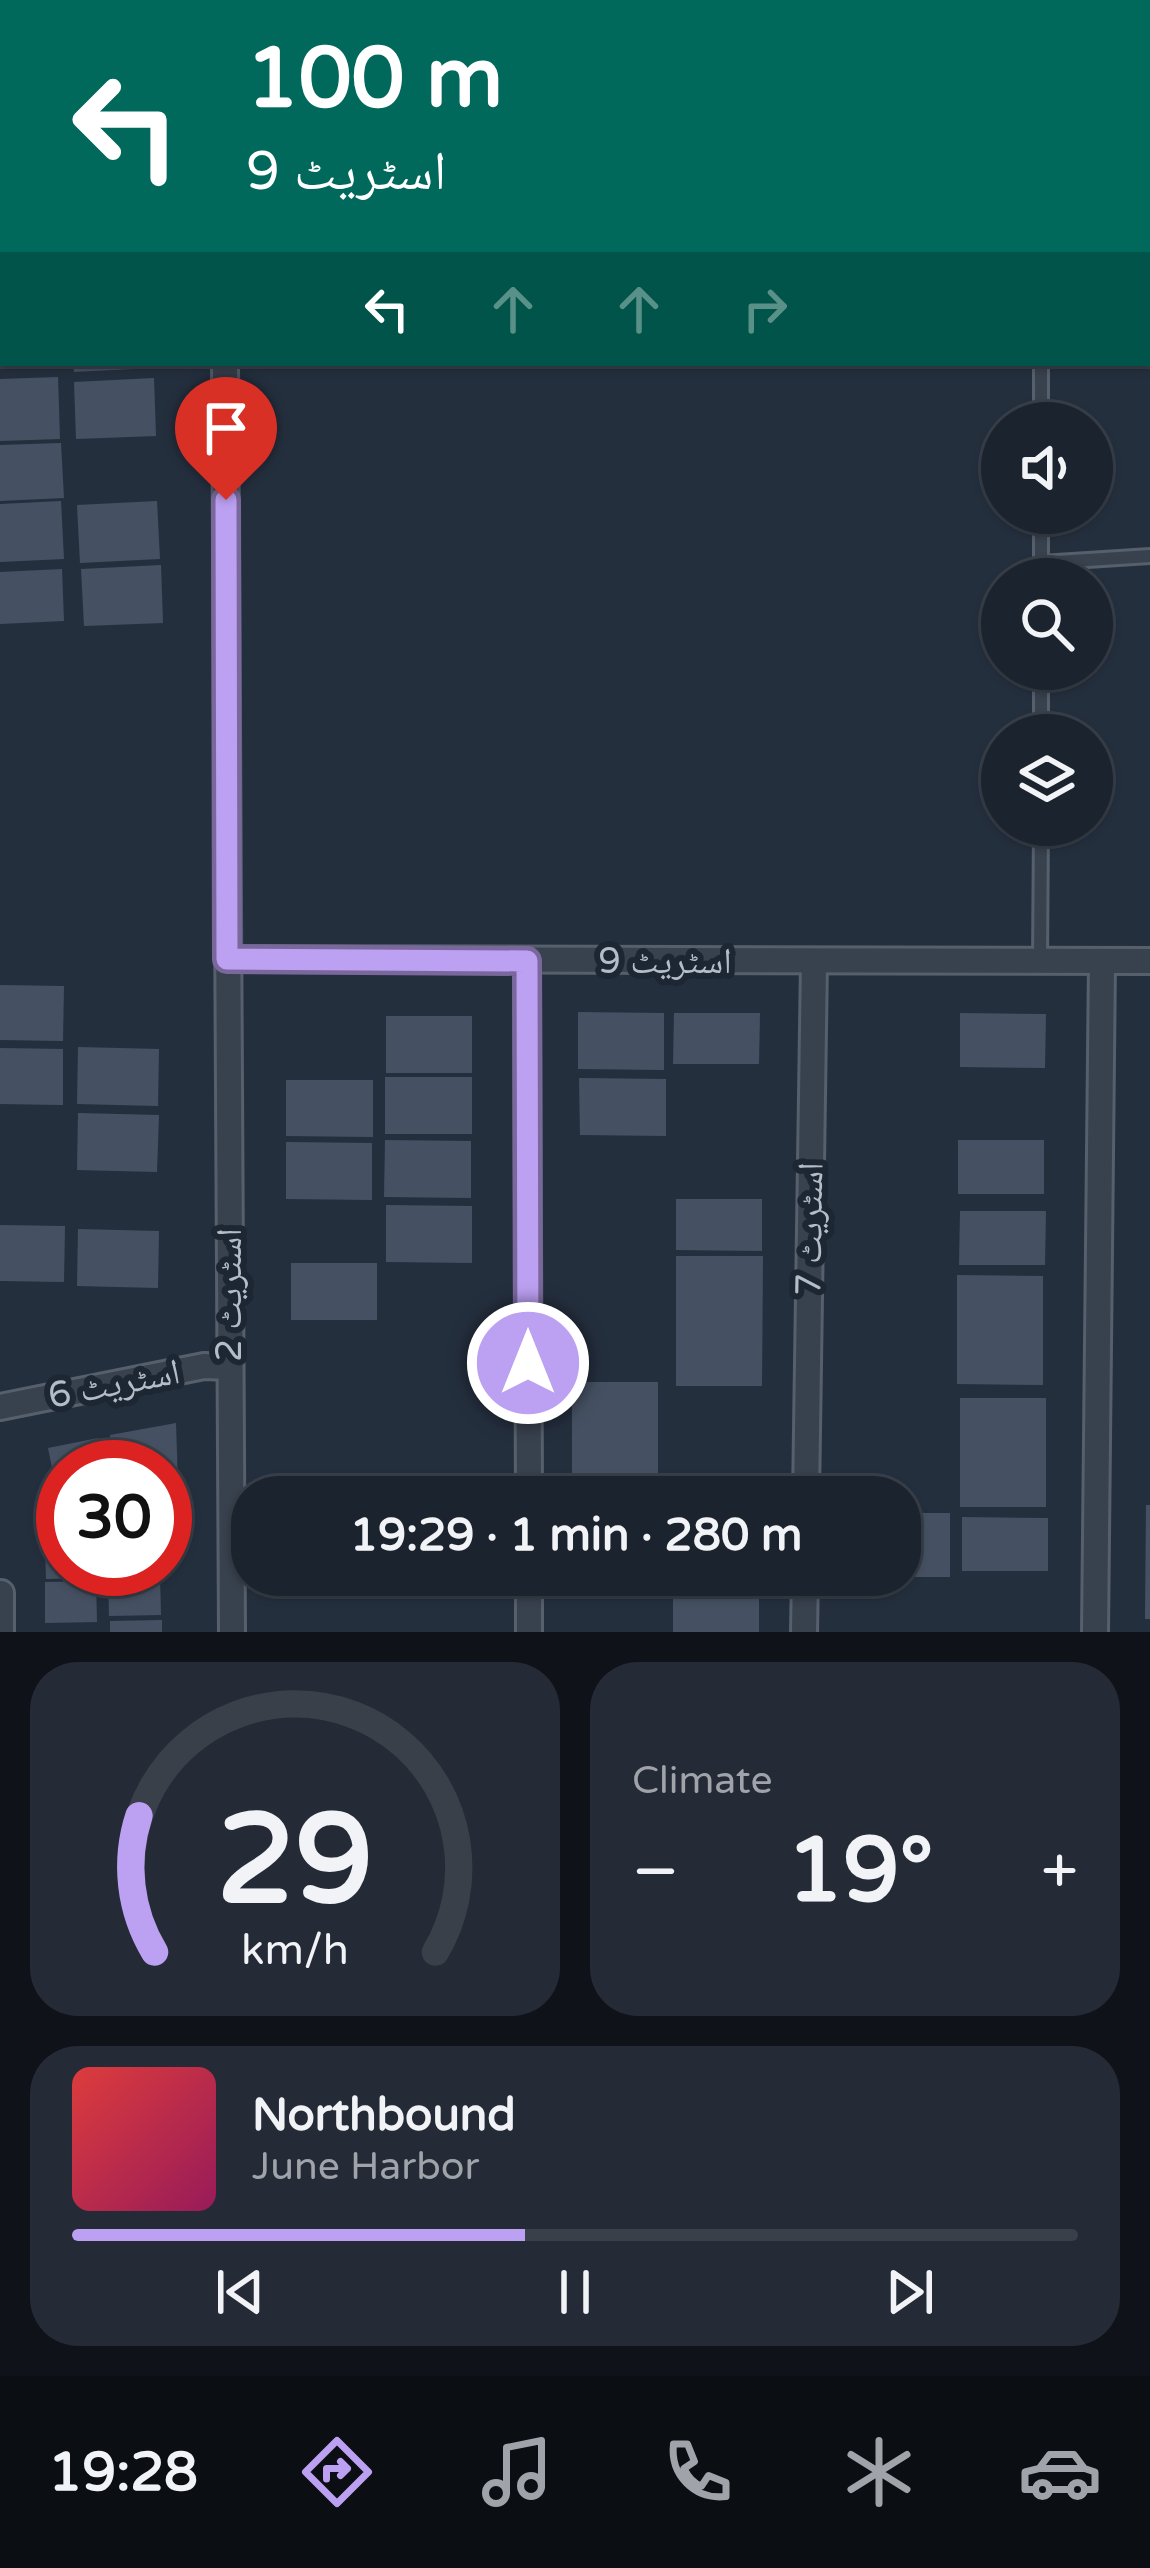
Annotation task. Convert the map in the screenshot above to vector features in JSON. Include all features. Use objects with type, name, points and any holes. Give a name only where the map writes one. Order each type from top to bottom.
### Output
[{"type":"street","name":"اسٹریٹ 2","points":[[225,366],[232,1632]]},
{"type":"street","name":"اسٹریٹ 9","points":[[227,959],[1150,961]]},
{"type":"street","points":[[527,961],[529,1476]]},
{"type":"street","points":[[1095,1632],[1102,961]]},
{"type":"street","name":"اسٹریٹ 7","points":[[806,1476],[814,962]]},
{"type":"street","name":"اسٹریٹ 6","points":[[0,1407],[204,1366],[229,1366]]},
{"type":"street","points":[[1,1593],[1,1632]]},
{"type":"street","points":[[529,1596],[529,1632]]},
{"type":"street","points":[[804,1632],[805,1596]]},
{"type":"lane","points":[[1041,366],[1041,402]]},
{"type":"lane","points":[[1113,558],[1150,556]]},
{"type":"lane","points":[[1040,961],[1041,846]]},
{"type":"building","points":[[73,366],[153,366],[153,368],[74,372]]},
{"type":"building","points":[[58,377],[60,439],[0,441],[0,379]]},
{"type":"building","points":[[154,378],[156,436],[76,439],[74,382]]},
{"type":"building","points":[[61,443],[64,498],[0,501],[0,445]]},
{"type":"building","points":[[61,501],[64,559],[0,562],[0,504]]},
{"type":"building","points":[[157,501],[160,559],[80,563],[77,505]]},
{"type":"building","points":[[161,565],[163,623],[84,626],[81,569]]},
{"type":"building","points":[[62,569],[64,621],[0,624],[0,572]]},
{"type":"building","points":[[0,985],[64,986],[63,1041],[0,1040]]},
{"type":"building","points":[[578,1012],[664,1013],[664,1070],[578,1069]]},
{"type":"building","points":[[674,1013],[760,1013],[759,1064],[673,1064]]},
{"type":"building","points":[[960,1013],[1046,1014],[1045,1068],[960,1067]]},
{"type":"building","points":[[386,1016],[472,1016],[472,1073],[386,1073]]},
{"type":"building","points":[[78,1047],[159,1049],[158,1106],[77,1104]]},
{"type":"building","points":[[0,1048],[63,1049],[63,1105],[0,1104]]},
{"type":"building","points":[[385,1077],[472,1077],[472,1134],[385,1134]]},
{"type":"building","points":[[579,1078],[666,1079],[666,1136],[580,1135]]},
{"type":"building","points":[[286,1080],[373,1080],[373,1137],[286,1136]]},
{"type":"building","points":[[78,1113],[159,1115],[157,1172],[77,1170]]},
{"type":"building","points":[[385,1140],[471,1141],[471,1198],[384,1197]]},
{"type":"building","points":[[958,1140],[1044,1140],[1044,1194],[958,1194]]},
{"type":"building","points":[[286,1142],[372,1143],[372,1200],[286,1199]]},
{"type":"building","points":[[676,1199],[762,1199],[762,1251],[676,1250]]},
{"type":"building","points":[[386,1205],[472,1206],[472,1263],[386,1262]]},
{"type":"building","points":[[960,1211],[1046,1211],[1045,1265],[959,1265]]},
{"type":"building","points":[[0,1225],[65,1226],[64,1282],[0,1281]]},
{"type":"building","points":[[78,1229],[159,1231],[158,1288],[77,1286]]},
{"type":"building","points":[[676,1256],[763,1256],[762,1386],[676,1386]]},
{"type":"building","points":[[291,1263],[377,1263],[377,1320],[291,1320]]},
{"type":"building","points":[[957,1275],[1043,1276],[1043,1385],[957,1384]]},
{"type":"building","points":[[572,1382],[658,1382],[658,1476],[572,1476]]},
{"type":"building","points":[[960,1398],[1046,1398],[1046,1507],[960,1507]]},
{"type":"building","points":[[176,1423],[177,1440],[111,1440],[110,1435]]},
{"type":"building","points":[[1146,1505],[1150,1505],[1150,1619],[1145,1619]]},
{"type":"building","points":[[921,1513],[950,1513],[950,1577],[921,1577]]},
{"type":"building","points":[[962,1517],[1048,1518],[1048,1571],[962,1571]]},
{"type":"building","points":[[45,1596],[96,1596],[97,1622],[45,1623]]},
{"type":"building","points":[[109,1596],[161,1596],[161,1615],[109,1616]]},
{"type":"building","points":[[673,1596],[759,1596],[759,1632],[673,1632]]},
{"type":"building","points":[[162,1620],[162,1632],[110,1632],[110,1621]]},
{"type":"route","points":[[226,500],[227,959],[527,961],[528,1363]]}]
